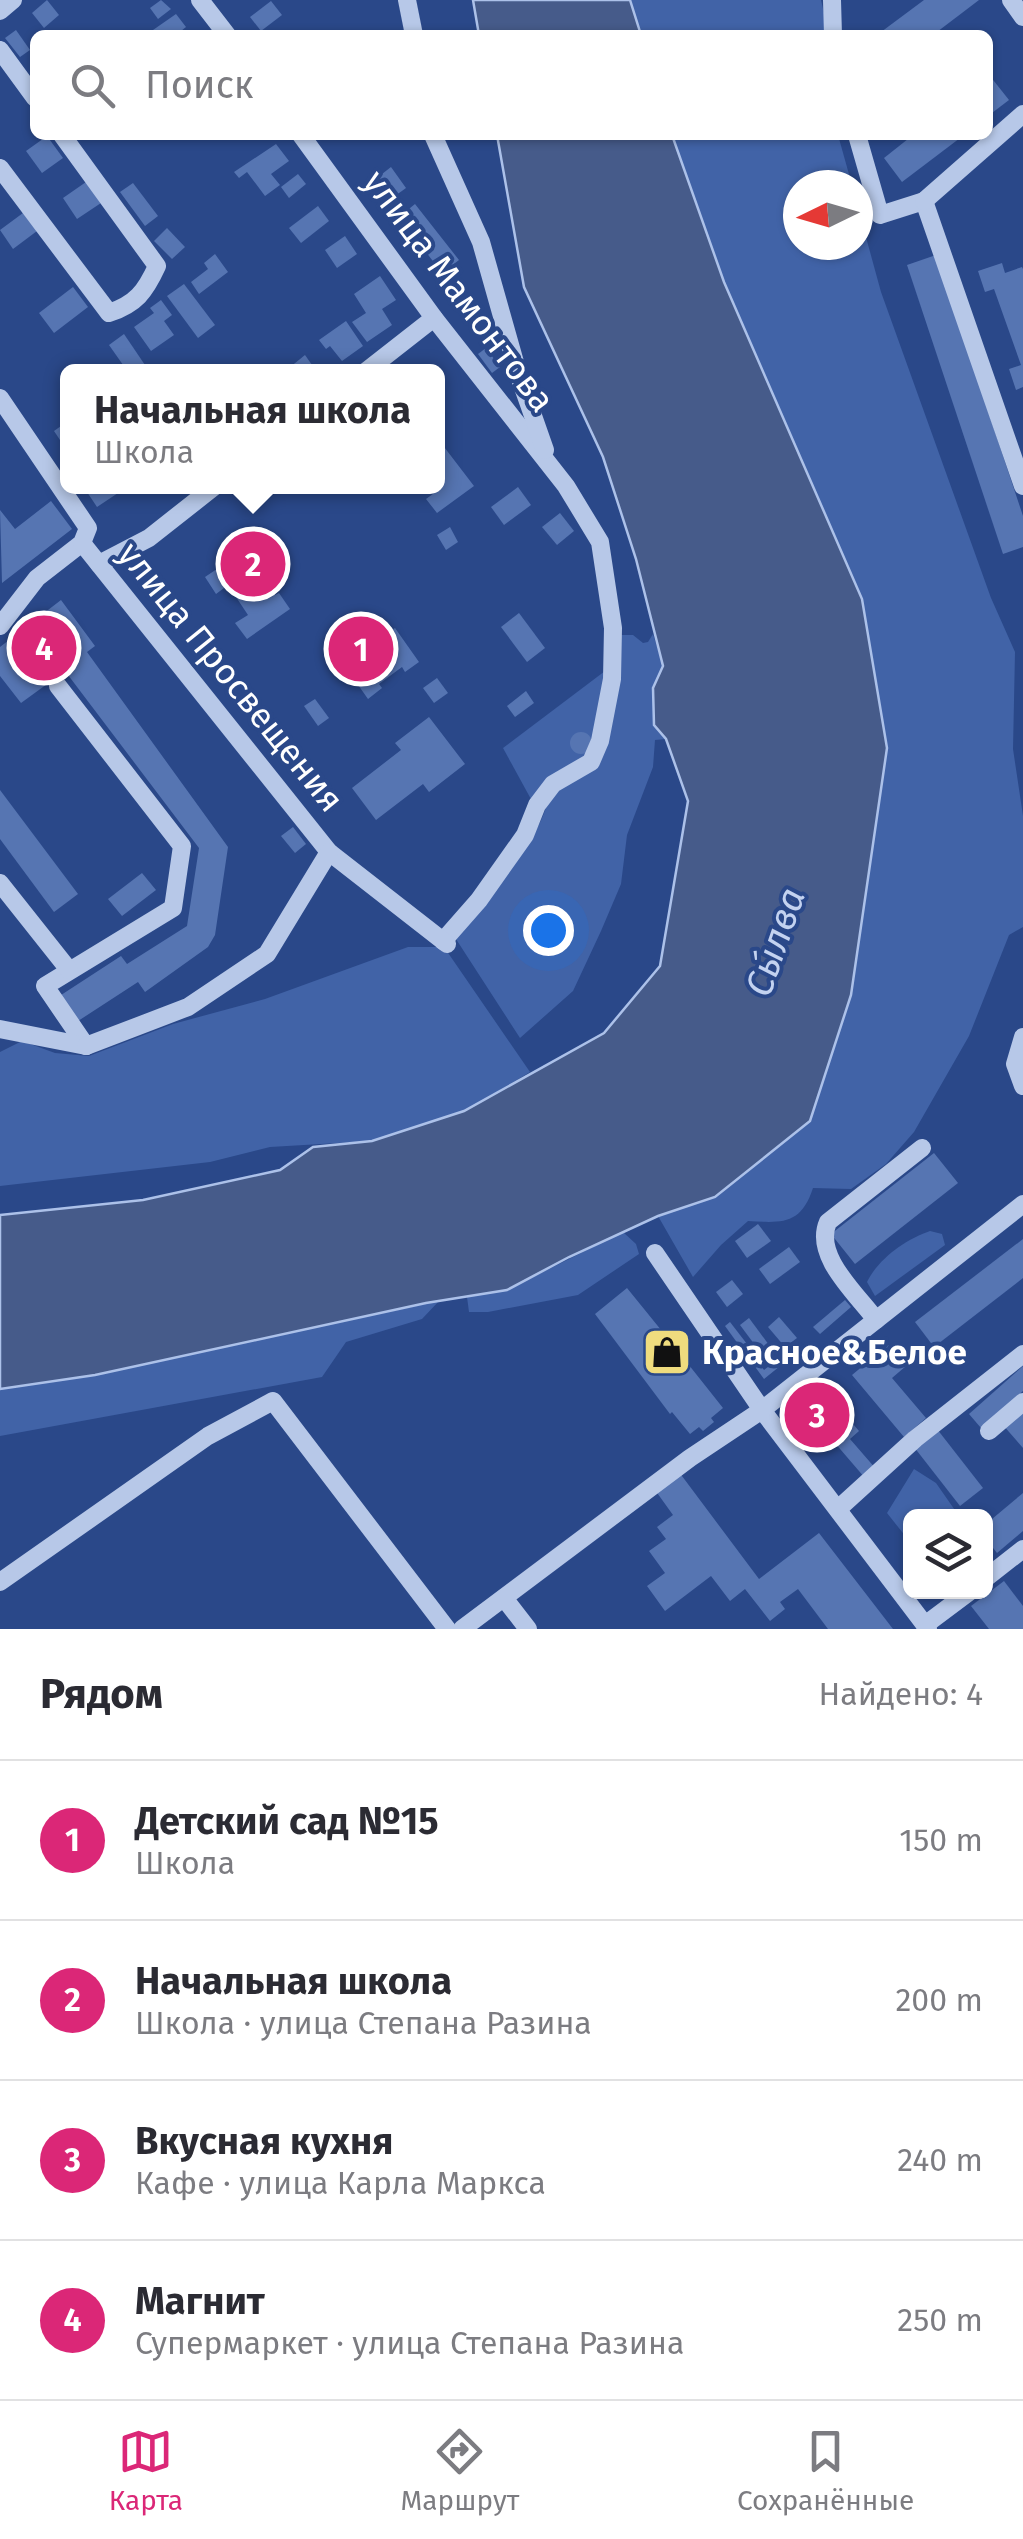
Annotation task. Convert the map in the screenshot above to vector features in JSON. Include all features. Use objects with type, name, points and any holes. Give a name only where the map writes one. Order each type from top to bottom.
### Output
[{"type":"street","points":[[0,10],[13,0]]},
{"type":"street","points":[[200,0],[223,30]]},
{"type":"street","points":[[407,0],[413,30]]},
{"type":"street","points":[[832,0],[833,30]]},
{"type":"street","points":[[1011,0],[1023,17]]},
{"type":"street","points":[[0,50],[30,91]]},
{"type":"street","points":[[858,140],[880,215],[924,201],[1023,114]]},
{"type":"street","points":[[0,168],[109,313],[130,305],[145,293],[157,266],[66,140]]},
{"type":"street","name":"улица Мамонтова","points":[[305,140],[434,318],[566,486],[600,542],[612,628],[612,680],[592,762],[553,784],[538,805],[525,835],[445,943]]},
{"type":"street","points":[[436,140],[482,242],[518,373],[551,466]]},
{"type":"street","points":[[924,201],[1023,486]]},
{"type":"street","points":[[375,364],[434,318]]},
{"type":"street","points":[[492,392],[518,373]]},
{"type":"street","points":[[0,398],[60,487]]},
{"type":"street","points":[[0,626],[37,578],[82,542],[88,528],[65,494]]},
{"type":"street","points":[[99,564],[148,538],[205,494]]},
{"type":"street","name":"улица Просвещения","points":[[82,542],[329,852],[445,943]]},
{"type":"street","points":[[58,686],[182,846],[173,908],[45,986],[86,1046]]},
{"type":"street","points":[[0,1029],[86,1046],[188,1007],[267,954],[329,852]]},
{"type":"street","points":[[0,883],[69,970]]},
{"type":"street","points":[[1023,1037],[1016,1064],[1023,1086]]},
{"type":"street","points":[[876,1320],[828,1256],[823,1233],[828,1222],[922,1148]]},
{"type":"street","points":[[462,1629],[690,1458],[762,1410],[1023,1204]]},
{"type":"street","points":[[655,1254],[762,1410],[927,1627],[960,1599]]},
{"type":"street","points":[[838,1509],[915,1439],[1023,1354]]},
{"type":"street","points":[[0,1582],[208,1436],[273,1401],[447,1629]]},
{"type":"street","points":[[989,1431],[1023,1402]]},
{"type":"street","points":[[993,1573],[1023,1549]]},
{"type":"street","points":[[504,1598],[528,1629]]},
{"type":"shaded area","points":[[630,0],[821,0],[828,30],[639,30]]},
{"type":"shaded area","points":[[674,140],[839,140],[848,170],[783,170],[783,260],[872,260],[991,598],[1015,652],[1013,749],[1023,816],[1023,927],[1009,935],[969,1036],[914,1132],[886,1164],[851,1189],[813,1188],[803,1209],[789,1219],[748,1221],[693,1277],[658,1216],[715,1197],[862,599],[724,282]]},
{"type":"shaded area","points":[[653,634],[663,666],[653,688],[666,739],[655,740],[653,767],[627,835],[621,884],[573,991],[520,1038],[454,936],[533,833],[556,789],[591,767],[620,635],[633,635],[643,643]]},
{"type":"shaded area","points":[[609,668],[594,748],[532,801],[503,748]]},
{"type":"shaded area","points":[[408,947],[444,947],[530,1072],[465,1111],[372,1141],[270,1147],[210,1162],[0,1186],[0,1052],[22,1041],[55,1053],[89,1056],[173,1024],[265,999]]},
{"type":"shaded area","points":[[930,1231],[942,1234],[945,1245],[875,1296],[867,1282],[878,1265],[902,1245]]},
{"type":"shaded area","points":[[623,1232],[636,1244],[639,1254],[578,1295],[469,1312],[467,1297],[507,1290]]},
{"type":"shaded area","points":[[439,1301],[422,1319],[346,1342],[322,1377],[0,1436],[0,1389],[95,1375]]},
{"type":"shaded area","points":[[914,1469],[936,1483],[954,1509],[903,1509],[903,1533],[887,1513]]},
{"type":"water","points":[[473,0],[630,0],[639,30],[478,30]]},
{"type":"water","name":"Сы́лва","points":[[498,140],[674,140],[724,282],[862,599],[887,748],[851,995],[810,1121],[715,1197],[658,1216],[507,1290],[426,1303],[95,1375],[0,1389],[0,1215],[143,1200],[280,1170],[313,1147],[372,1141],[464,1111],[604,1033],[660,966],[688,801],[666,739],[654,725],[653,688],[663,666],[636,559],[603,457],[524,287]]},
{"type":"building","points":[[47,0],[59,15],[44,28],[32,13]]},
{"type":"building","points":[[161,0],[171,9],[158,19],[150,8]]},
{"type":"building","points":[[924,0],[979,0],[940,30],[884,30]]},
{"type":"building","points":[[271,1],[282,15],[262,30],[250,17]]},
{"type":"building","points":[[176,14],[186,27],[182,30],[153,30]]},
{"type":"building","points":[[16,30],[30,50],[20,57],[5,38]]},
{"type":"building","points":[[993,80],[1009,100],[993,112]]},
{"type":"building","points":[[41,140],[50,140],[63,158],[42,173],[26,151]]},
{"type":"building","points":[[907,140],[957,140],[902,182],[884,158]]},
{"type":"building","points":[[276,144],[289,161],[271,174],[280,185],[265,196],[247,172],[239,178],[234,172]]},
{"type":"building","points":[[391,167],[406,188],[388,201],[373,181]]},
{"type":"building","points":[[298,174],[306,184],[289,198],[281,187]]},
{"type":"building","points":[[86,182],[101,203],[77,219],[63,198]]},
{"type":"building","points":[[133,183],[158,216],[145,226],[120,192]]},
{"type":"building","points":[[415,204],[459,260],[442,273],[416,239],[409,244],[397,228],[404,223],[399,217]]},
{"type":"building","points":[[318,206],[329,221],[301,243],[289,228]]},
{"type":"building","points":[[23,213],[37,231],[13,249],[0,230]]},
{"type":"building","points":[[167,228],[185,247],[172,259],[154,241]]},
{"type":"building","points":[[345,236],[357,254],[337,268],[325,250]]},
{"type":"building","points":[[215,254],[228,272],[199,294],[191,282],[208,269],[204,263]]},
{"type":"building","points":[[936,255],[1023,516],[1023,547],[1003,554],[907,265]]},
{"type":"building","points":[[1002,263],[1005,273],[1023,269],[1023,387],[1016,390],[1009,369],[1021,365],[994,289],[985,292],[978,271]]},
{"type":"building","points":[[380,276],[396,300],[382,309],[392,325],[367,342],[352,322],[366,313],[354,294]]},
{"type":"building","points":[[184,284],[215,325],[198,338],[167,296]]},
{"type":"building","points":[[73,287],[88,307],[54,333],[39,313]]},
{"type":"building","points":[[161,300],[172,315],[164,321],[174,335],[151,351],[134,327],[154,313],[150,308]]},
{"type":"building","points":[[346,321],[363,346],[342,361],[319,340]]},
{"type":"building","points":[[124,334],[144,364],[122,364],[109,345]]},
{"type":"building","points":[[486,348],[500,367],[492,373],[478,354]]},
{"type":"building","points":[[305,355],[311,364],[294,364]]},
{"type":"building","points":[[445,448],[474,486],[437,513],[426,499],[433,494],[445,494]]},
{"type":"building","points":[[518,487],[531,505],[504,525],[491,507]]},
{"type":"building","points":[[88,494],[116,494],[97,507]]},
{"type":"building","points":[[51,501],[72,529],[2,583],[0,510],[15,529]]},
{"type":"building","points":[[560,513],[574,531],[557,545],[542,527]]},
{"type":"building","points":[[450,527],[458,542],[446,550],[437,535]]},
{"type":"building","points":[[248,548],[275,595],[279,593],[290,609],[247,639],[235,623],[248,615],[228,585],[216,594],[205,577]]},
{"type":"building","points":[[61,600],[95,646],[87,652],[228,847],[215,935],[208,947],[145,992],[138,982],[75,1023],[58,997],[121,956],[127,964],[187,926],[199,848],[65,671],[21,703],[0,676],[0,647]]},
{"type":"building","points":[[519,613],[545,648],[527,662],[501,627]]},
{"type":"building","points":[[395,628],[419,662],[405,672],[402,667],[379,684],[382,688],[368,699],[344,665]]},
{"type":"building","points":[[437,678],[448,693],[434,703],[423,688]]},
{"type":"building","points":[[526,691],[534,703],[515,717],[507,706]]},
{"type":"building","points":[[315,699],[329,718],[318,726],[304,706]]},
{"type":"building","points":[[429,717],[465,764],[429,792],[423,784],[376,820],[352,788],[401,750],[395,743]]},
{"type":"building","points":[[581,732],[589,735],[589,751],[581,754],[573,751],[570,743],[573,735]]},
{"type":"building","points":[[0,790],[78,894],[54,912],[0,839]]},
{"type":"building","points":[[293,827],[306,844],[295,853],[281,836]]},
{"type":"building","points":[[142,873],[156,890],[122,916],[108,899]]},
{"type":"building","points":[[934,1153],[958,1183],[855,1264],[831,1234]]},
{"type":"building","points":[[758,1224],[771,1241],[747,1258],[735,1241]]},
{"type":"building","points":[[1023,1239],[1023,1278],[934,1347],[915,1322]]},
{"type":"building","points":[[789,1247],[800,1262],[770,1284],[759,1269]]},
{"type":"building","points":[[732,1280],[743,1294],[727,1307],[716,1292]]},
{"type":"building","points":[[627,1288],[670,1341],[675,1336],[687,1351],[681,1355],[723,1408],[703,1431],[699,1427],[690,1434],[670,1414],[595,1314]]},
{"type":"building","points":[[845,1300],[851,1307],[820,1334],[813,1327]]},
{"type":"building","points":[[779,1317],[797,1338],[785,1347],[768,1327]]},
{"type":"building","points":[[749,1318],[775,1353],[766,1360],[740,1325]]},
{"type":"building","points":[[730,1322],[747,1344],[741,1348],[725,1326]]},
{"type":"building","points":[[888,1345],[906,1366],[892,1378],[926,1418],[904,1437],[852,1375]]},
{"type":"building","points":[[791,1349],[795,1354],[764,1379],[745,1353],[750,1350],[764,1370]]},
{"type":"building","points":[[1023,1366],[1023,1391],[981,1428],[969,1414]]},
{"type":"building","points":[[830,1397],[859,1431],[850,1439],[876,1469],[865,1478],[810,1414]]},
{"type":"building","points":[[1023,1408],[1023,1448],[1003,1425]]},
{"type":"building","points":[[937,1429],[983,1488],[960,1506],[914,1447]]},
{"type":"building","points":[[679,1472],[759,1579],[819,1533],[893,1629],[828,1629],[798,1589],[780,1602],[785,1609],[770,1621],[745,1589],[730,1601],[711,1576],[665,1611],[647,1586],[665,1573],[649,1551],[666,1539],[657,1527],[673,1515],[655,1490]]},
{"type":"building","points":[[1023,1493],[1023,1531],[997,1553],[993,1548],[993,1518]]},
{"type":"building","points":[[1004,1581],[1023,1606],[1023,1629],[989,1629],[971,1606],[980,1599],[993,1599],[993,1589]]},
{"type":"place","name":"Начальная школа","points":[[253,564]]},
{"type":"place","name":"Магнит","points":[[44,648]]},
{"type":"place","name":"Детский сад №15","points":[[361,649]]},
{"type":"place","name":"Красное&Белое","points":[[667,1352]]},
{"type":"place","name":"Вкусная кухня","points":[[817,1415]]}]
